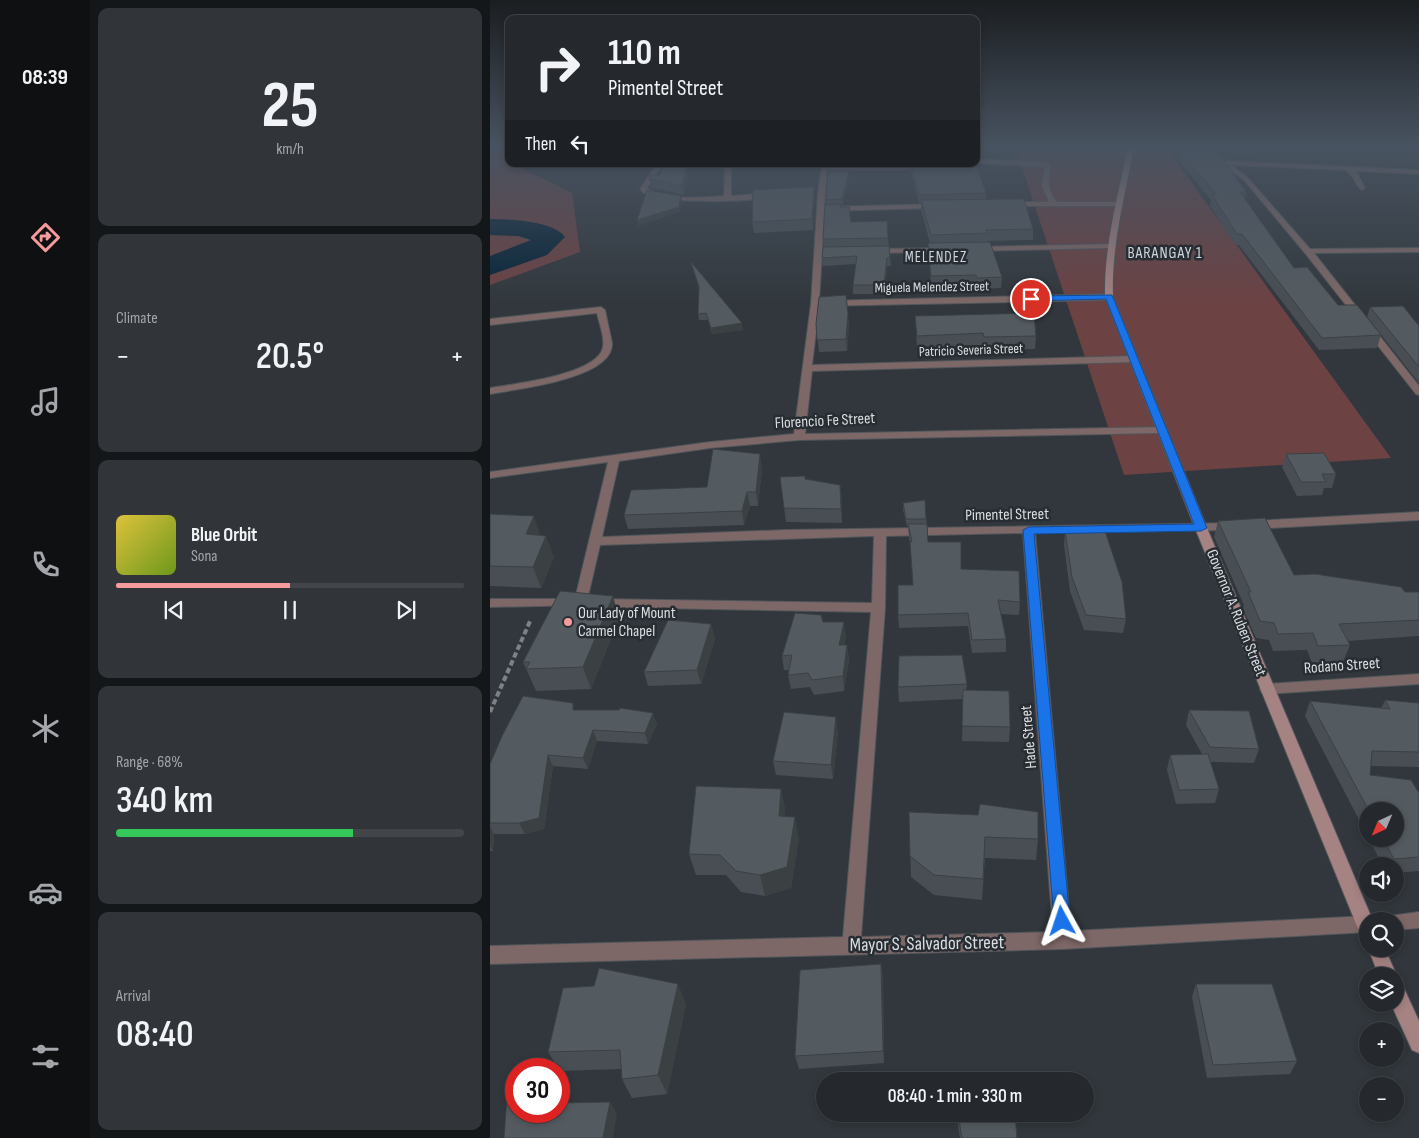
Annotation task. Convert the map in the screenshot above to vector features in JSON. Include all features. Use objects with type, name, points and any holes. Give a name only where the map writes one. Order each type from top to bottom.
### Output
[{"type":"main road","name":"Governor A. Ruben Street","points":[[1121,199],[1110,246],[1109,297],[1201,528],[1360,912]]},
{"type":"main road","points":[[1404,1010],[1419,1043]]},
{"type":"street","points":[[799,438],[815,304],[820,208],[818,199]]},
{"type":"street","points":[[1051,199],[1054,203]]},
{"type":"street","points":[[1264,199],[1308,251],[1419,392]]},
{"type":"street","points":[[1005,204],[1120,204]]},
{"type":"street","points":[[820,208],[947,206]]},
{"type":"street","points":[[964,249],[1110,246]]},
{"type":"street","points":[[867,251],[954,249]]},
{"type":"street","points":[[1308,251],[1417,251]]},
{"type":"street","points":[[818,252],[848,252]]},
{"type":"street","name":"Miguela Melendez Street","points":[[815,304],[1109,297]]},
{"type":"street","points":[[490,322],[601,310],[608,348],[604,357],[593,367],[542,381],[490,391]]},
{"type":"street","name":"Patricio Severia Street","points":[[808,368],[1134,359]]},
{"type":"street","name":"Florencio Fe Street","points":[[490,475],[710,445],[799,438],[1163,430]]},
{"type":"street","points":[[581,602],[614,459]]},
{"type":"street","name":"Pimentel Street","points":[[595,540],[1201,528],[1419,516]]},
{"type":"street","name":"Hade Street","points":[[1029,530],[1064,940]]},
{"type":"street","points":[[851,946],[878,608],[880,533]]},
{"type":"street","points":[[490,603],[539,601],[878,608]]},
{"type":"street","name":"Rodano Street","points":[[1267,688],[1419,679]]},
{"type":"street","points":[[1404,921],[1419,920]]},
{"type":"street","name":"Mayor S. Salvador Street","points":[[490,955],[1064,940],[1359,927]]},
{"type":"path","points":[[490,712],[539,601]]},
{"type":"shaded area","points":[[490,199],[573,199],[580,252],[490,285]]},
{"type":"shaded area","points":[[1033,199],[1203,199],[1391,458],[1124,475]]},
{"type":"building","points":[[644,199],[680,199],[679,207],[637,220]]},
{"type":"building","points":[[753,199],[813,199],[812,219],[752,222]]},
{"type":"building","points":[[1024,199],[1033,229],[986,230],[987,233],[931,235],[921,200]]},
{"type":"building","points":[[1215,199],[1245,199],[1294,268],[1307,267],[1338,305],[1357,305],[1381,335],[1322,338],[1242,234],[1237,234]]},
{"type":"building","points":[[841,204],[840,207],[849,207],[851,222],[887,221],[888,238],[823,239],[825,205]]},
{"type":"building","points":[[990,242],[1002,277],[977,278],[976,275],[931,276],[928,243]]},
{"type":"building","points":[[889,246],[890,257],[887,258],[884,285],[853,285],[857,256],[822,258],[823,247]]},
{"type":"building","points":[[691,262],[742,323],[711,328],[706,313],[698,314],[699,287]]},
{"type":"building","points":[[846,295],[848,314],[846,339],[817,340],[816,324],[819,297]]},
{"type":"building","points":[[1403,306],[1419,326],[1419,367],[1370,307]]},
{"type":"building","points":[[1034,313],[1036,336],[984,337],[983,333],[917,336],[915,316]]},
{"type":"building","points":[[713,449],[760,454],[756,492],[747,492],[742,511],[624,515],[631,490],[707,487]]},
{"type":"building","points":[[1324,453],[1336,474],[1322,474],[1326,482],[1301,482],[1286,454]]},
{"type":"building","points":[[805,476],[805,479],[840,485],[841,509],[784,508],[780,477]]},
{"type":"building","points":[[925,500],[926,519],[906,519],[903,503]]},
{"type":"building","points":[[490,514],[534,516],[526,534],[546,536],[533,567],[490,566]]},
{"type":"building","points":[[1265,518],[1294,575],[1315,574],[1401,587],[1405,592],[1419,592],[1419,620],[1339,624],[1350,645],[1318,646],[1313,633],[1278,634],[1274,623],[1260,621],[1248,592],[1251,592],[1218,521]]},
{"type":"building","points":[[908,524],[927,524],[928,542],[961,542],[961,569],[1019,571],[1020,602],[998,600],[1006,639],[972,640],[968,613],[898,615],[898,585],[913,585],[910,542],[912,542]]},
{"type":"building","points":[[1065,531],[1105,531],[1122,582],[1126,619],[1086,615],[1072,577]]},
{"type":"building","points":[[560,591],[613,596],[583,667],[526,669],[530,662],[523,662]]},
{"type":"building","points":[[795,613],[821,615],[823,622],[844,622],[839,645],[847,645],[843,676],[812,680],[808,673],[788,675],[792,655],[782,656]]},
{"type":"building","points":[[668,620],[711,624],[697,670],[644,672]]},
{"type":"building","points":[[962,655],[967,684],[898,687],[899,656]]},
{"type":"building","points":[[963,690],[1009,691],[1010,727],[962,726]]},
{"type":"building","points":[[523,696],[573,703],[573,710],[619,710],[620,708],[653,713],[645,733],[593,730],[583,758],[548,755],[539,818],[519,823],[490,823],[490,764]]},
{"type":"building","points":[[1385,700],[1419,703],[1419,752],[1372,751],[1370,775],[1411,780],[1419,793],[1419,857],[1393,857],[1388,848],[1404,848],[1404,802],[1364,802],[1310,701],[1390,709]]},
{"type":"building","points":[[1189,710],[1249,711],[1259,749],[1210,747]]},
{"type":"building","points":[[784,712],[836,717],[831,765],[773,761]]},
{"type":"building","points":[[1208,754],[1219,789],[1179,790],[1170,755]]},
{"type":"building","points":[[696,786],[781,789],[779,816],[795,817],[787,867],[760,875],[736,871],[720,855],[689,854]]},
{"type":"building","points":[[980,804],[1038,812],[1038,839],[985,837],[983,879],[934,875],[910,856],[909,812],[978,815]]},
{"type":"building","points":[[881,964],[883,1051],[795,1056],[800,970]]},
{"type":"building","points":[[599,968],[678,984],[658,1075],[622,1079],[620,1050],[548,1052],[563,988],[594,986]]},
{"type":"building","points":[[1196,984],[1272,984],[1297,1061],[1213,1065]]},
{"type":"building","points":[[610,1102],[603,1138],[504,1138],[505,1123],[570,1123],[570,1103]]},
{"type":"building","points":[[959,1122],[1016,1122],[1017,1138],[962,1138]]},
{"type":"waterway","points":[[490,227],[520,228],[551,237],[537,249],[490,266]]},
{"type":"place","name":"Our Lady of Mount Carmel Chapel","points":[[568,622]]},
{"type":"district","name":"BARANGAY 1","points":[[1165,253]]},
{"type":"district","name":"MELENDEZ","points":[[936,257]]},
{"type":"route","points":[[1031,299],[1109,297],[1174,454],[1201,528],[1029,530],[1062,921]]}]
